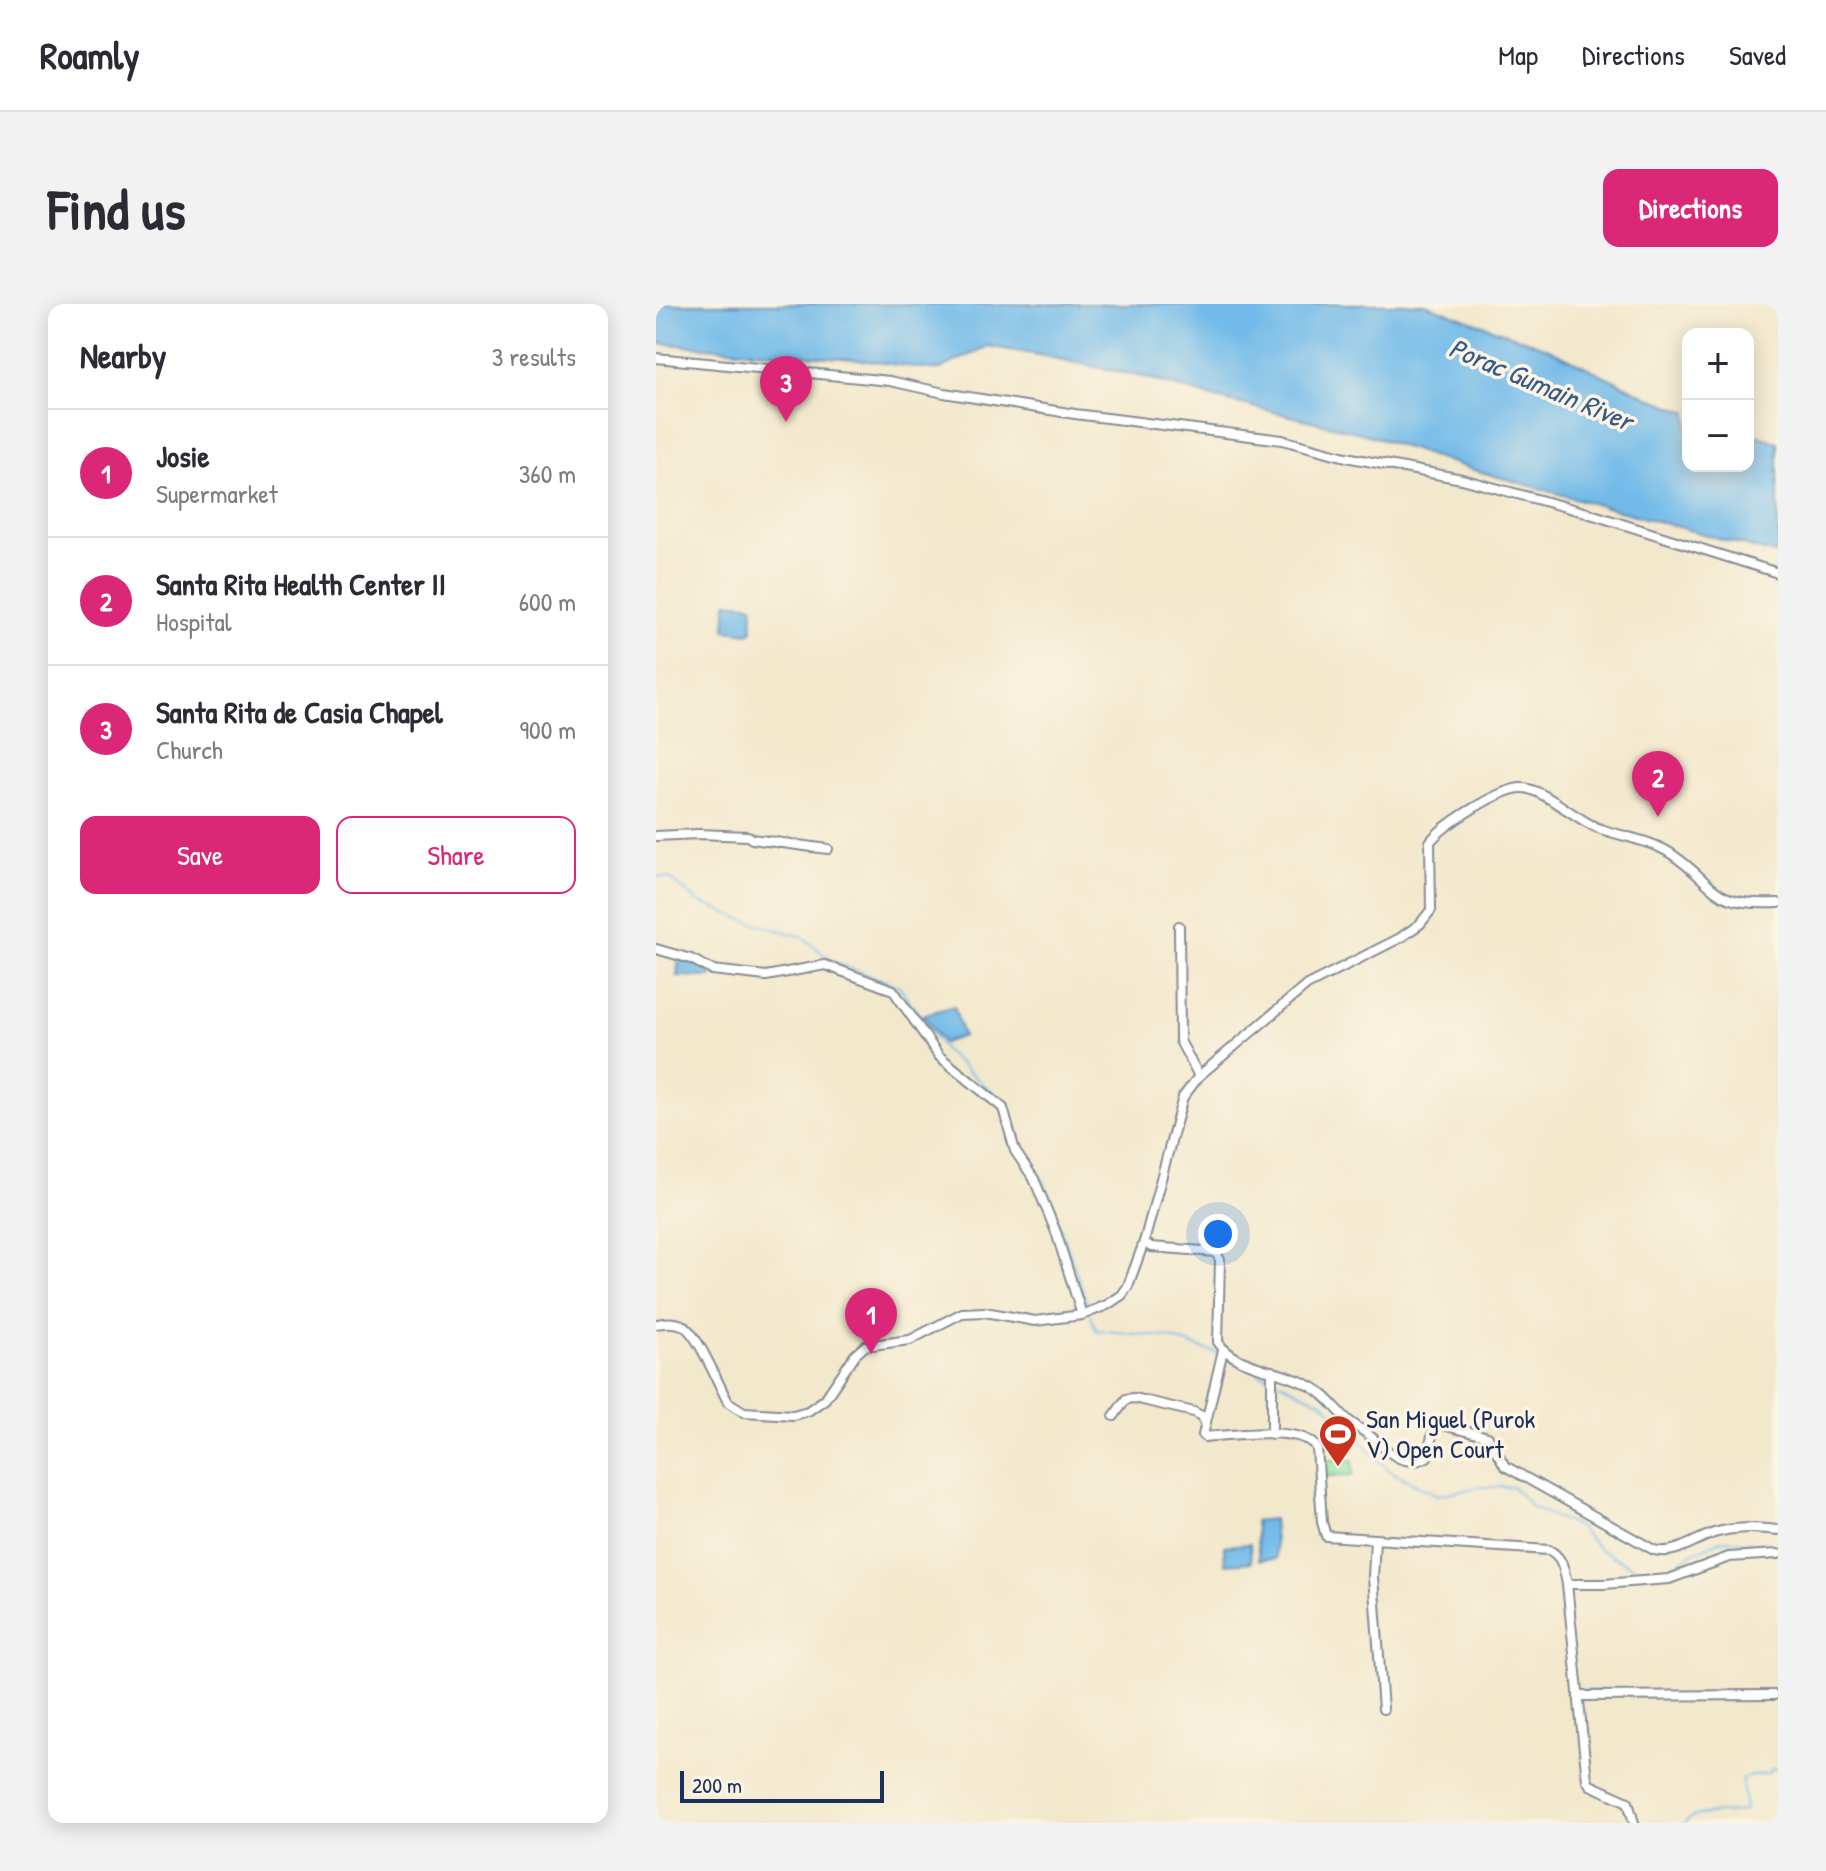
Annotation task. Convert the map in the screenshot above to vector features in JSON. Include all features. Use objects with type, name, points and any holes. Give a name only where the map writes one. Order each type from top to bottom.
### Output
[{"type":"street","points":[[656,358],[890,381],[944,393],[1060,411],[1282,440],[1346,457],[1462,479],[1584,512],[1778,573]]},
{"type":"street","points":[[656,1324],[669,1322],[683,1325],[694,1337],[728,1402],[736,1408],[744,1412],[793,1415],[808,1411],[825,1399],[855,1355],[865,1346],[910,1340],[962,1313],[985,1312],[1035,1321],[1082,1315],[1107,1305],[1122,1295],[1128,1286],[1144,1242],[1183,1097],[1199,1076],[1307,985],[1400,938],[1420,924],[1431,910],[1430,842],[1444,825],[1484,802],[1515,789],[1535,792],[1595,827],[1672,854],[1719,896],[1754,904],[1778,903]]},
{"type":"street","points":[[656,836],[748,836],[828,849]]},
{"type":"street","points":[[1179,926],[1180,1041],[1199,1076]]},
{"type":"street","points":[[656,949],[691,959],[712,970],[766,976],[825,965],[893,990],[939,1056],[1003,1108],[1015,1151],[1034,1179],[1056,1232],[1082,1315]]},
{"type":"street","points":[[1144,1242],[1151,1247],[1216,1252],[1220,1260],[1218,1342],[1223,1350],[1271,1377],[1289,1375],[1312,1386],[1381,1448],[1407,1461],[1427,1457],[1435,1423],[1488,1437],[1505,1466],[1664,1553],[1714,1533],[1742,1526],[1778,1530]]},
{"type":"street","points":[[1223,1350],[1202,1432],[1205,1437],[1272,1434],[1307,1438],[1317,1448],[1322,1522],[1326,1536],[1549,1550],[1557,1553],[1567,1584],[1587,1780],[1590,1785],[1628,1802],[1634,1823]]},
{"type":"street","points":[[1271,1377],[1272,1434]]},
{"type":"street","points":[[1114,1416],[1126,1399],[1134,1398],[1194,1412],[1202,1416],[1204,1422]]},
{"type":"street","points":[[1375,1540],[1373,1577],[1383,1709]]},
{"type":"street","points":[[1567,1584],[1669,1579],[1729,1557],[1778,1554]]},
{"type":"street","points":[[1578,1696],[1774,1695]]},
{"type":"green space","name":"San Miguel (Purok V) Open Court","points":[[1322,1460],[1353,1460],[1353,1475],[1322,1476]]},
{"type":"water","name":"Porac Gumain River","points":[[656,304],[1425,304],[1547,348],[1650,398],[1682,410],[1682,472],[1754,472],[1754,435],[1778,442],[1778,555],[1477,471],[1365,434],[1208,396],[1148,378],[1039,355],[988,346],[938,370],[852,359],[656,343]]},
{"type":"water","points":[[727,602],[753,605],[752,630],[749,633],[725,630]]},
{"type":"water","points":[[679,957],[712,972],[711,977],[677,976]]},
{"type":"water","points":[[954,1006],[963,1036],[943,1043],[923,1015]]},
{"type":"water","points":[[1273,1519],[1276,1559],[1259,1560],[1255,1521]]},
{"type":"water","points":[[1250,1544],[1251,1562],[1225,1564],[1224,1546]]},
{"type":"waterway","points":[[656,877],[670,878],[697,901],[741,919],[803,937],[833,962],[899,986],[945,1051],[1007,1105],[1020,1149],[1044,1181],[1089,1309]]},
{"type":"waterway","points":[[1091,1315],[1096,1330],[1167,1337],[1219,1354]]},
{"type":"waterway","points":[[1225,1357],[1270,1378]]},
{"type":"waterway","points":[[1276,1380],[1324,1403],[1390,1471],[1438,1495],[1481,1487],[1513,1487],[1532,1507],[1578,1527],[1599,1549],[1635,1568],[1671,1568],[1694,1552],[1722,1540],[1768,1544]]},
{"type":"waterway","points":[[1580,1691],[1610,1692]]},
{"type":"waterway","points":[[1684,1823],[1704,1814],[1745,1810],[1742,1778],[1778,1769]]},
{"type":"place","name":"Santa Rita de Casia Chapel","points":[[786,422]]},
{"type":"place","name":"Santa Rita Health Center II","points":[[1658,817]]},
{"type":"place","name":"Josie","points":[[871,1354]]},
{"type":"place","name":"San Miguel (Purok V) Open Court","points":[[1338,1468]]}]
